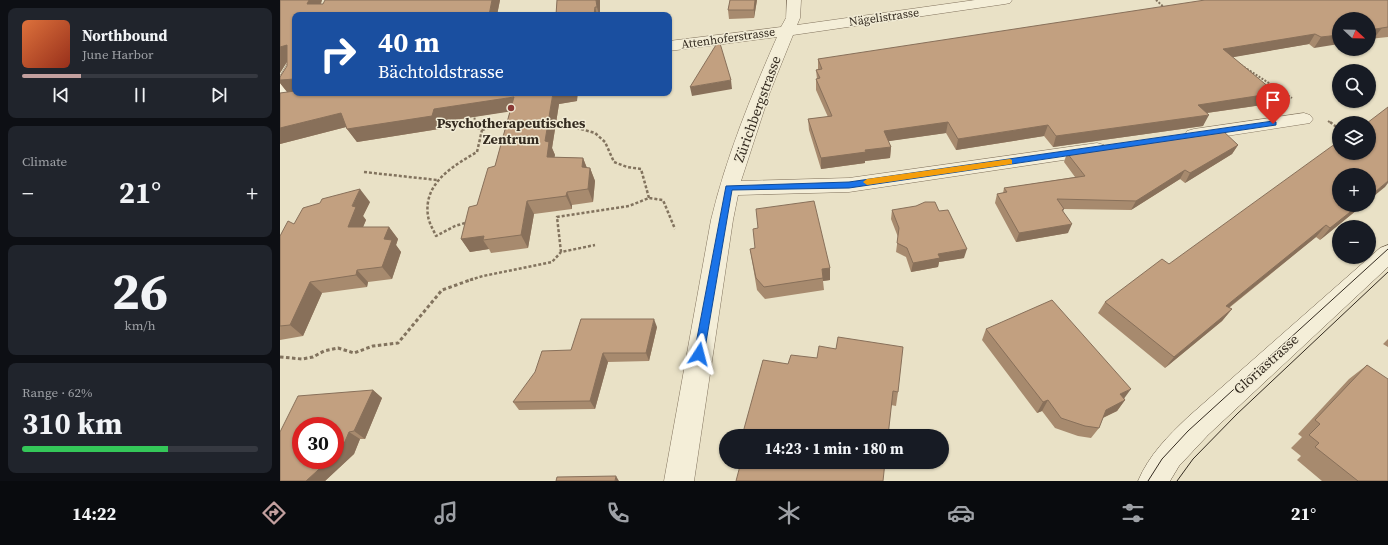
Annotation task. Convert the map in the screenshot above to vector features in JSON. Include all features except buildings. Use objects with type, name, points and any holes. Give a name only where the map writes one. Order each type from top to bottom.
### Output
[{"type":"street","name":"Zürichbergstrasse","points":[[679,481],[728,188],[761,92],[793,18],[794,0]]},
{"type":"street","name":"Nägelistrasse","points":[[787,30],[819,27],[1006,0]]},
{"type":"street","name":"Attenhoferstrasse","points":[[672,46],[787,30]]},
{"type":"street","points":[[284,97],[292,73]]},
{"type":"street","points":[[1180,137],[1304,119]]},
{"type":"street","points":[[728,188],[849,185],[1117,146]]},
{"type":"street","name":"Gloriastrasse","points":[[1153,481],[1169,456],[1198,426],[1388,254]]},
{"type":"path","points":[[1156,0],[1169,11]]},
{"type":"path","points":[[1236,61],[1296,100]]},
{"type":"path","points":[[476,112],[473,126],[482,130],[516,121]]},
{"type":"path","points":[[547,120],[595,133],[605,142],[614,162],[627,168],[642,169],[649,198]]},
{"type":"path","points":[[1327,121],[1332,124]]},
{"type":"path","points":[[465,223],[455,226],[436,236],[428,216],[428,195],[437,180],[447,171],[477,152],[482,130]]},
{"type":"path","points":[[364,172],[437,180]]},
{"type":"path","points":[[561,252],[557,217],[629,206],[649,198],[663,200],[676,229]]},
{"type":"path","points":[[280,357],[302,359],[313,357],[324,351],[338,348],[354,353],[373,346],[398,343],[442,290],[483,276],[552,262],[561,252],[595,245]]},
{"type":"tram line","points":[[1148,481],[1162,459],[1188,431],[1388,249]]},
{"type":"tram line","points":[[1177,481],[1193,459],[1237,414],[1388,272]]},
{"type":"slow traffic","points":[[867,182],[1010,162]]},
{"type":"place","name":"Psychotherapeutisches Zentrum","points":[[511,108]]},
{"type":"route","points":[[699,354],[728,188],[849,185],[1273,124]]}]
